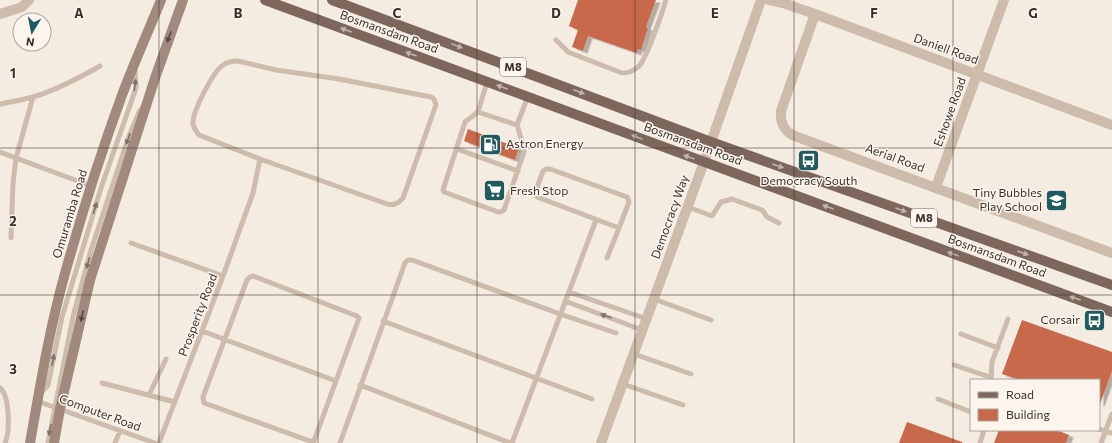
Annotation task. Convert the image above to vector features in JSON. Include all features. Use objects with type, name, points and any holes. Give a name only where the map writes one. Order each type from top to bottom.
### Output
[{"type":"main road","name":"Omuramba Road","points":[[30,443],[55,312],[64,276],[92,186],[123,95],[161,0]]},
{"type":"main road","points":[[54,443],[57,408],[90,280],[155,78],[183,0]]},
{"type":"main road","name":"Bosmansdam Road","points":[[265,0],[1112,312]]},
{"type":"main road","name":"Bosmansdam Road","points":[[336,1],[712,142],[1112,285]]},
{"type":"street","points":[[0,14],[22,6],[29,0]]},
{"type":"street","name":"Democracy Way","points":[[601,443],[712,142],[761,0]]},
{"type":"street","name":"Daniell Road","points":[[769,0],[783,3],[815,14],[1112,125]]},
{"type":"street","name":"Eshowe Road","points":[[936,187],[1004,0]]},
{"type":"street","name":"Aerial Road","points":[[815,14],[781,111],[780,118],[782,126],[786,131],[792,135],[1112,253]]},
{"type":"lane","points":[[556,40],[568,52],[622,73],[630,72],[640,66],[648,50],[666,0]]},
{"type":"lane","points":[[229,62],[246,62],[276,70],[339,79],[431,98],[436,101],[436,105],[403,198],[395,204],[387,204],[260,159],[199,135],[193,126],[195,116],[206,90],[223,64],[229,62]]},
{"type":"lane","points":[[38,398],[48,384],[62,317],[101,188],[136,88],[135,65]]},
{"type":"lane","points":[[0,104],[33,97],[80,78],[100,66]]},
{"type":"lane","points":[[487,82],[478,112],[465,122],[443,190],[445,193],[500,212],[504,210],[518,171],[524,148],[517,126],[528,96]]},
{"type":"lane","points":[[11,238],[13,183],[16,158],[33,97]]},
{"type":"lane","points":[[478,112],[517,126]]},
{"type":"lane","points":[[457,149],[518,171]]},
{"type":"lane","points":[[0,152],[92,186]]},
{"type":"lane","name":"Prosperity Road","points":[[159,443],[253,193],[260,159]]},
{"type":"lane","points":[[607,258],[619,228],[629,202],[627,197],[550,168],[546,168],[543,171],[535,193],[537,197],[619,228]]},
{"type":"lane","points":[[688,207],[712,216],[721,202],[732,199],[762,210],[767,217],[779,223]]},
{"type":"lane","points":[[360,385],[511,443],[596,220]]},
{"type":"lane","points":[[131,243],[223,276]]},
{"type":"lane","points":[[340,443],[404,263],[408,260],[412,260],[616,333]]},
{"type":"lane","points":[[256,276],[358,317],[359,322],[336,381],[314,441],[310,441],[204,403],[203,398],[247,280],[250,277],[256,276]]},
{"type":"lane","points":[[569,292],[647,318]]},
{"type":"lane","points":[[654,299],[711,320]]},
{"type":"lane","points":[[565,301],[642,330]]},
{"type":"lane","points":[[954,365],[990,378],[992,362],[1008,319]]},
{"type":"lane","points":[[383,321],[592,399]]},
{"type":"lane","points":[[202,331],[336,381]]},
{"type":"lane","points":[[961,334],[998,348]]},
{"type":"lane","points":[[634,354],[691,374]]},
{"type":"lane","points":[[149,395],[166,359]]},
{"type":"lane","points":[[102,383],[175,402]]},
{"type":"lane","points":[[623,384],[682,405]]},
{"type":"lane","points":[[0,388],[6,397],[8,429],[5,443]]},
{"type":"lane","name":"Computer Road","points":[[38,398],[57,408],[155,443]]},
{"type":"lane","points":[[938,399],[970,412]]},
{"type":"lane","points":[[48,443],[57,408]]},
{"type":"lane","points":[[1101,443],[1112,414]]},
{"type":"lane","points":[[1100,429],[1112,433]]},
{"type":"lane","points":[[115,443],[120,431]]},
{"type":"lane","points":[[980,443],[984,431]]},
{"type":"building","points":[[578,0],[656,0],[646,27],[648,28],[641,50],[638,49],[637,53],[588,36],[583,51],[572,47],[578,30],[569,26]]},
{"type":"building","points":[[468,129],[519,148],[515,160],[464,141]]},
{"type":"building","points":[[1022,320],[1112,352],[1112,371],[1100,404],[1100,379],[1017,379],[1002,374]]},
{"type":"building","points":[[907,422],[962,442],[962,443],[899,443]]},
{"type":"building","points":[[999,431],[1059,431],[1069,435],[1066,443],[994,443]]},
{"type":"place","name":"Astron Energy","points":[[491,144]]},
{"type":"place","name":"Democracy South","points":[[809,160]]},
{"type":"place","name":"Fresh Stop","points":[[495,191]]},
{"type":"place","name":"Tiny Bubbles Play School","points":[[1057,200]]},
{"type":"place","name":"Corsair","points":[[1095,320]]}]
